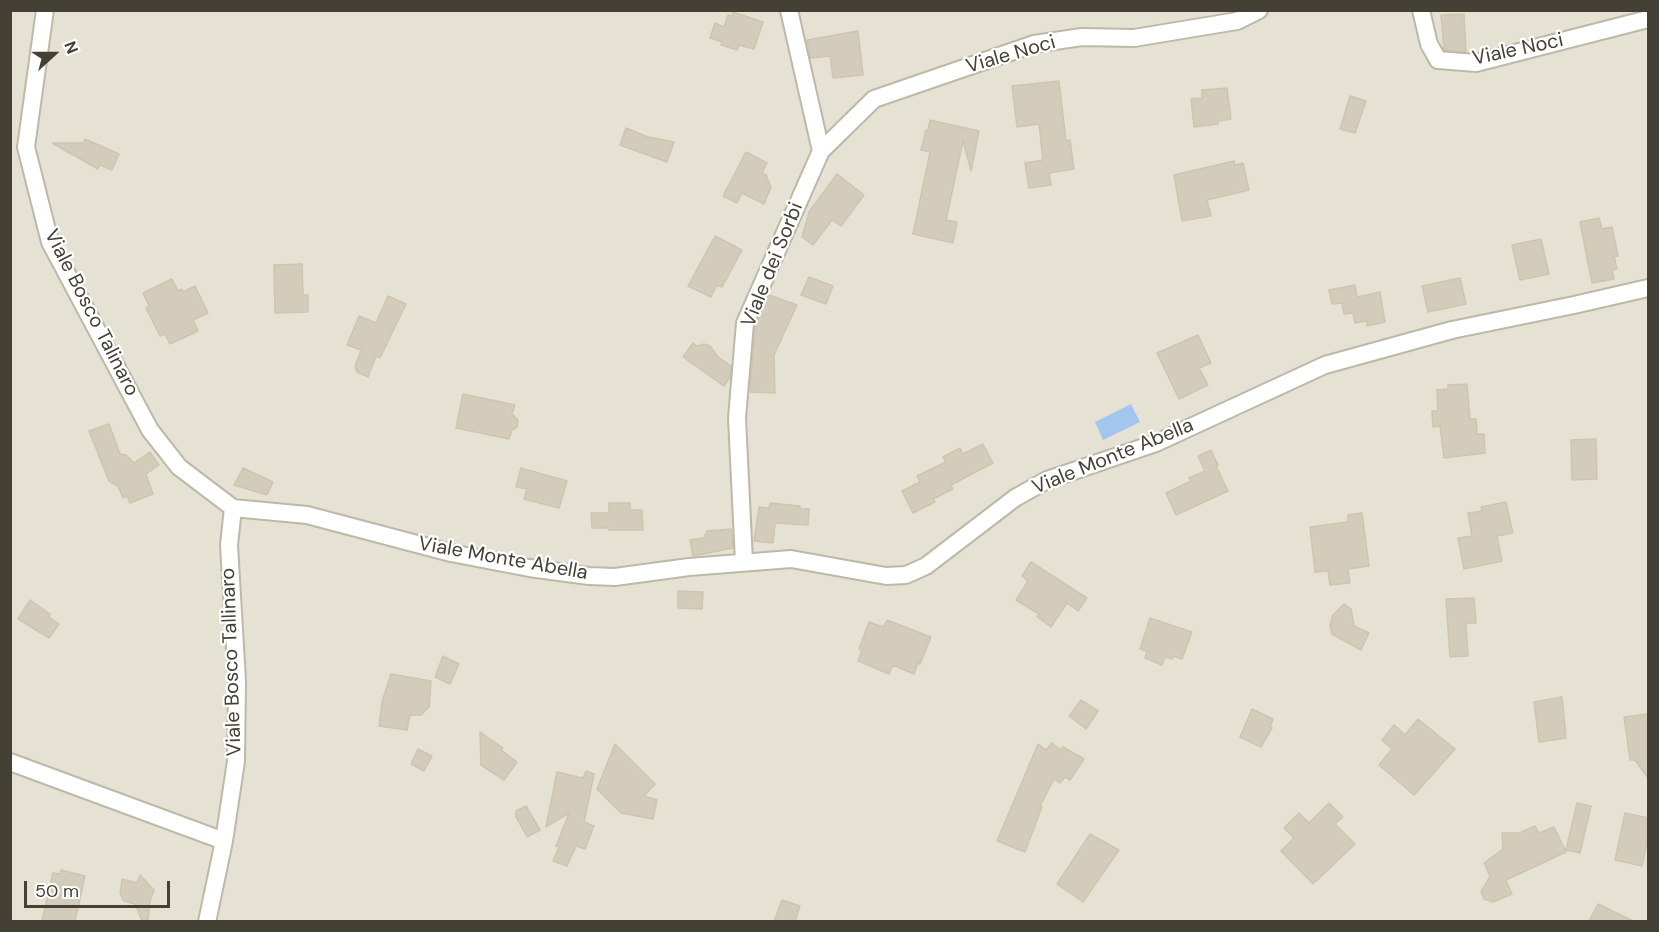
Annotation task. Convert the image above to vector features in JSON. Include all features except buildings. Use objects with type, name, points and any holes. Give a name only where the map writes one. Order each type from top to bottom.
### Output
[{"type":"street","name":"Viale Bosco Talinaro","points":[[45,10],[26,147],[50,242],[150,430],[179,467],[233,508]]},
{"type":"street","points":[[789,10],[821,151]]},
{"type":"street","name":"Viale Noci","points":[[821,151],[874,99],[1034,44],[1082,36],[1134,38],[1237,21],[1258,10]]},
{"type":"street","name":"Viale Noci","points":[[1421,10],[1429,44],[1438,60],[1476,63],[1648,19]]},
{"type":"street","name":"Viale dei Sorbi","points":[[744,562],[737,418],[745,323],[821,151]]},
{"type":"street","name":"Viale Monte Abella","points":[[233,508],[307,515],[451,553],[529,568],[589,576],[641,575],[689,567],[791,559],[886,576],[906,575],[926,566],[1015,498],[1047,480],[1156,443],[1325,365],[1452,330],[1648,288]]},
{"type":"street","name":"Viale Bosco Tallinaro","points":[[207,921],[224,840],[236,761],[237,681],[229,545],[233,508]]},
{"type":"street","points":[[10,762],[224,840]]},
{"type":"shaded area","points":[[11,11],[1648,11],[1648,921],[11,921]]},
{"type":"water","points":[[1131,404],[1140,422],[1103,440],[1095,422]]}]
